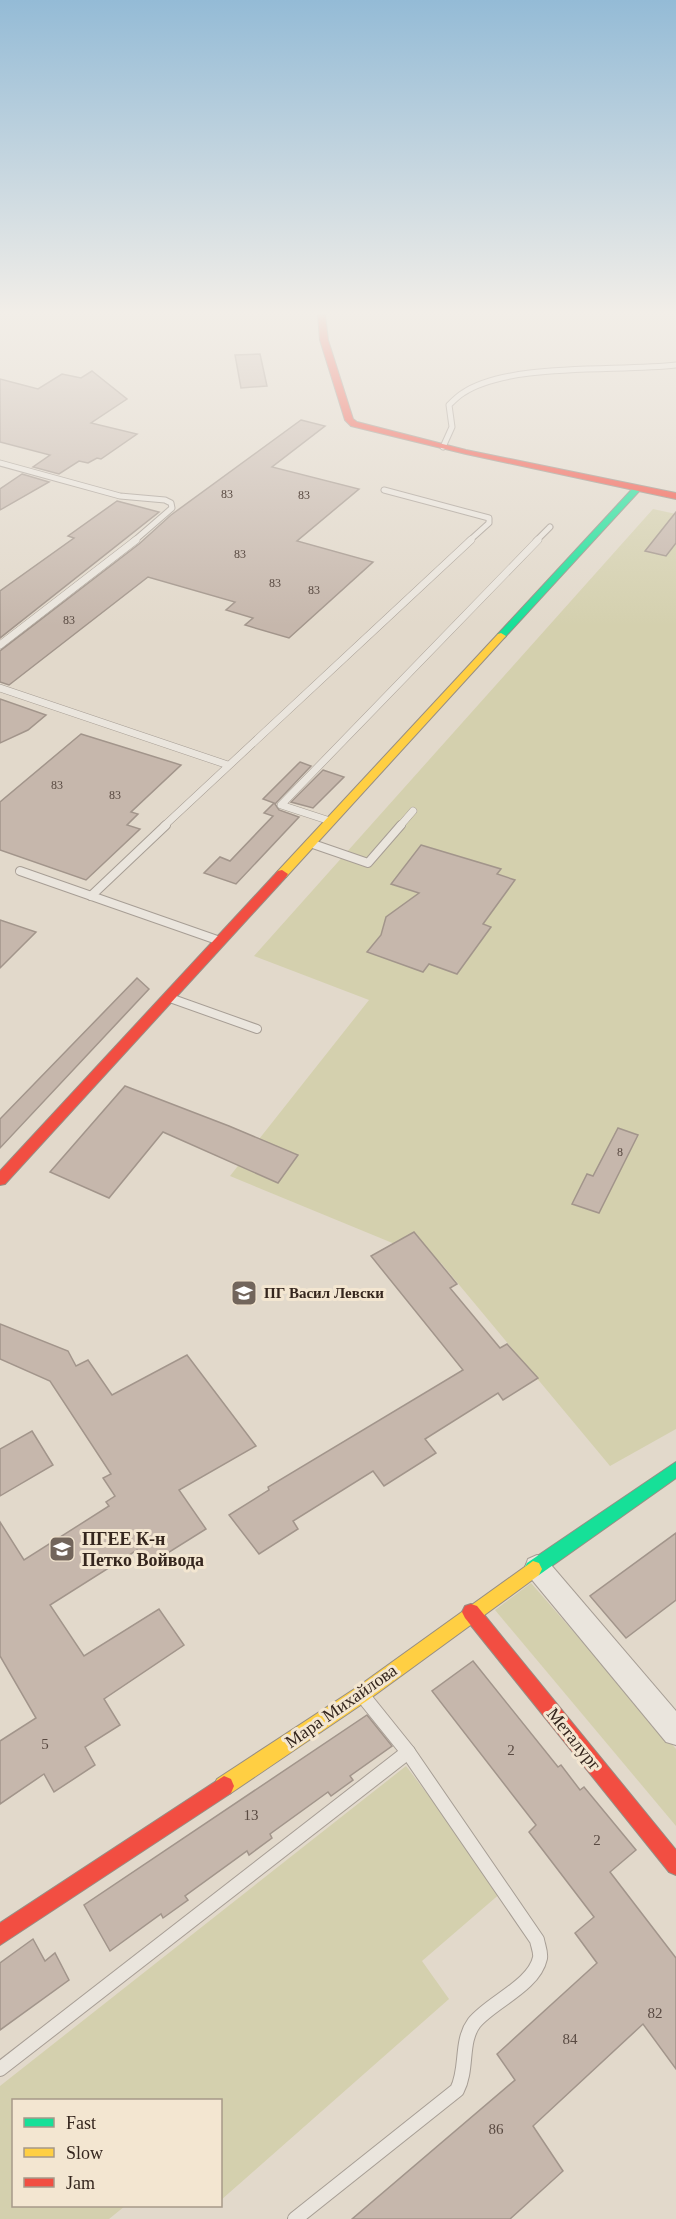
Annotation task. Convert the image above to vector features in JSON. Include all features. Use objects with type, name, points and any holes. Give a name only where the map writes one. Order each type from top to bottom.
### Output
[{"type":"street","points":[[349,419],[363,428],[443,447],[676,496]]},
{"type":"street","points":[[0,1180],[638,488]]},
{"type":"street","name":"Мара Михайлова","points":[[0,1935],[362,1694],[471,1612],[676,1469]]},
{"type":"street","points":[[537,1567],[676,1732]]},
{"type":"street","name":"Металург","points":[[471,1612],[676,1865]]},
{"type":"lane","points":[[443,447],[453,432],[454,419]]},
{"type":"lane","points":[[0,463],[120,496],[165,500],[171,503],[172,508],[154,525],[0,645]]},
{"type":"lane","points":[[91,896],[228,765],[489,523],[489,518],[483,515],[384,490]]},
{"type":"lane","points":[[330,820],[281,805],[550,527]]},
{"type":"lane","points":[[0,688],[228,765]]},
{"type":"lane","points":[[310,843],[368,863],[412,811]]},
{"type":"lane","points":[[20,871],[220,941]]},
{"type":"lane","points":[[168,997],[257,1029]]},
{"type":"lane","points":[[295,2219],[457,2090],[465,2079],[464,2043],[474,2024],[536,1970],[540,1956],[537,1940],[408,1752],[362,1694]]},
{"type":"lane","points":[[0,2069],[408,1752]]},
{"type":"shaded area","points":[[653,509],[676,514],[676,1429],[610,1466],[441,1263],[230,1176],[369,1000],[254,956]]},
{"type":"shaded area","points":[[531,1583],[676,1749],[676,1826],[495,1610]]},
{"type":"shaded area","points":[[406,1766],[502,1892],[422,1961],[449,1999],[222,2199],[222,2099],[12,2099],[12,2207],[124,2207],[109,2219],[0,2219],[0,2086]]},
{"type":"building","points":[[0,419],[98,419],[91,423],[137,434],[101,459],[97,458],[88,463],[79,461],[59,474],[33,467],[50,455],[0,442]]},
{"type":"building","points":[[301,420],[325,426],[272,467],[359,489],[297,541],[373,562],[289,638],[245,625],[253,618],[226,610],[235,602],[148,577],[9,685],[0,682],[0,651],[139,544],[171,515]]},
{"type":"building","points":[[22,474],[49,482],[0,510],[0,489]]},
{"type":"building","points":[[117,501],[159,512],[0,638],[0,591],[74,538],[68,536]]},
{"type":"building","points":[[676,512],[676,543],[666,556],[645,551]]},
{"type":"building","points":[[0,699],[46,715],[28,730],[0,743]]},
{"type":"building","points":[[81,734],[181,765],[131,812],[138,814],[127,825],[140,829],[86,880],[0,850],[0,802]]},
{"type":"building","points":[[300,762],[311,766],[275,804],[279,810],[299,817],[236,884],[204,873],[220,857],[230,861],[273,816],[264,813],[274,803],[263,799]]},
{"type":"building","points":[[323,770],[344,777],[313,808],[291,802]]},
{"type":"building","points":[[421,845],[501,869],[497,874],[515,880],[483,924],[491,927],[457,974],[429,964],[423,972],[367,952],[381,935],[386,917],[419,893],[391,884]]},
{"type":"building","points":[[0,920],[36,932],[0,968]]},
{"type":"building","points":[[137,978],[149,989],[0,1148],[0,1119]]},
{"type":"building","points":[[125,1086],[298,1155],[278,1183],[163,1132],[109,1198],[50,1172]]},
{"type":"building","points":[[618,1128],[638,1135],[599,1213],[572,1204],[587,1174],[593,1176]]},
{"type":"building","points":[[414,1232],[457,1284],[450,1288],[500,1348],[507,1344],[538,1378],[503,1400],[498,1393],[425,1439],[436,1453],[384,1486],[373,1471],[293,1521],[298,1529],[259,1554],[229,1515],[269,1490],[268,1487],[463,1370],[371,1256]]},
{"type":"building","points":[[0,1324],[68,1351],[76,1366],[88,1360],[112,1395],[187,1355],[256,1446],[179,1490],[206,1529],[147,1566],[137,1550],[50,1605],[84,1656],[159,1609],[184,1645],[104,1699],[120,1725],[85,1747],[95,1765],[54,1792],[44,1774],[0,1804],[0,1741],[36,1718],[0,1656],[0,1522],[24,1560],[109,1506],[106,1502],[115,1496],[103,1478],[111,1474],[50,1381],[0,1359]]},
{"type":"building","points":[[32,1431],[53,1465],[0,1496],[0,1449]]},
{"type":"building","points":[[676,1533],[676,1600],[626,1638],[590,1596]]},
{"type":"building","points":[[473,1661],[558,1767],[561,1765],[580,1790],[584,1787],[636,1850],[610,1872],[676,1958],[676,2069],[643,2024],[533,2126],[563,2171],[510,2219],[352,2219],[515,2080],[497,2054],[597,1963],[575,1933],[594,1917],[529,1832],[536,1825],[432,1691]]},
{"type":"building","points":[[367,1715],[392,1746],[350,1776],[353,1780],[331,1796],[328,1792],[270,1834],[272,1838],[249,1855],[247,1851],[185,1896],[188,1900],[163,1918],[161,1914],[110,1951],[84,1905]]},
{"type":"building","points":[[33,1939],[45,1961],[55,1953],[69,1980],[0,2030],[0,1963]]},
{"type":"traffic: fast","points":[[501,636],[638,488]]},
{"type":"traffic: fast","points":[[533,1569],[676,1469]]},
{"type":"traffic: slow","points":[[282,874],[501,636]]},
{"type":"traffic: slow","points":[[224,1786],[362,1694],[533,1569]]},
{"type":"traffic: jam","points":[[349,419],[354,424],[466,452],[676,496]]},
{"type":"traffic: jam","points":[[0,1180],[282,874]]},
{"type":"traffic: jam","points":[[471,1612],[676,1865]]},
{"type":"traffic: jam","points":[[0,1935],[224,1786]]},
{"type":"place","name":"ПГ Васил Левски","points":[[244,1293]]},
{"type":"place","name":"ПГЕЕ К-н Петко Войвода","points":[[62,1549]]}]
